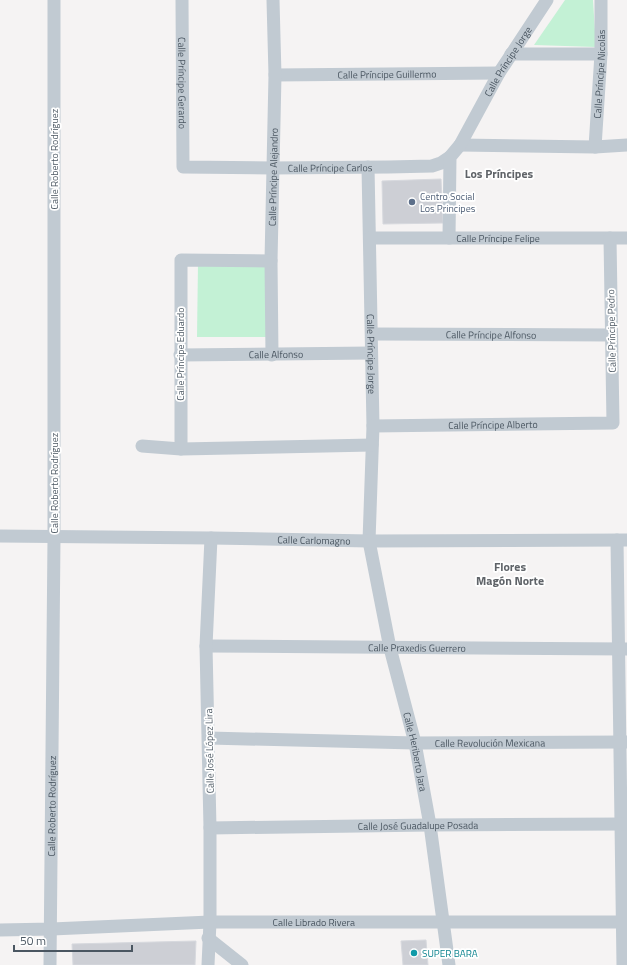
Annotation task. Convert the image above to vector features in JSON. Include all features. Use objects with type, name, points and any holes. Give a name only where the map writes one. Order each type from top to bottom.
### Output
[{"type":"street","name":"Calle Roberto Rodríguez","points":[[50,965],[52,929],[54,538],[54,0]]},
{"type":"street","name":"Calle Príncipe Gerardo","points":[[182,0],[183,167]]},
{"type":"street","name":"Calle Príncipe Alejandro","points":[[272,355],[271,261],[275,75],[273,0]]},
{"type":"street","name":"Calle Príncipe Jorge","points":[[450,157],[460,145],[499,73],[547,0]]},
{"type":"street","name":"Calle Príncipe Nicolás","points":[[595,147],[601,54],[601,0]]},
{"type":"street","points":[[511,54],[601,54]]},
{"type":"street","name":"Calle Príncipe Guillermo","points":[[275,75],[499,73]]},
{"type":"street","points":[[460,145],[595,147],[627,145]]},
{"type":"street","name":"Calle Príncipe Carlos","points":[[183,167],[368,168],[432,166],[441,163],[450,157]]},
{"type":"street","points":[[449,238],[450,157]]},
{"type":"street","name":"Calle Príncipe Jorge","points":[[368,168],[373,426],[369,541]]},
{"type":"street","name":"Calle Príncipe Felipe","points":[[370,238],[627,238]]},
{"type":"street","name":"Calle Príncipe Pedro","points":[[610,238],[613,423]]},
{"type":"street","name":"Calle Príncipe Eduardo","points":[[180,449],[181,260],[271,261]]},
{"type":"street","name":"Calle Príncipe Alfonso","points":[[372,334],[611,335]]},
{"type":"street","name":"Calle Alfonso","points":[[180,355],[371,353]]},
{"type":"street","name":"Calle Príncipe Alberto","points":[[373,426],[613,423]]},
{"type":"street","points":[[142,446],[180,449],[372,445]]},
{"type":"street","name":"Calle Carlomagno","points":[[0,536],[54,538],[211,538],[369,541],[622,540]]},
{"type":"street","name":"Calle José López Lira","points":[[208,965],[208,938],[210,922],[210,828],[206,646],[211,538]]},
{"type":"street","points":[[622,540],[624,824],[623,965]]},
{"type":"street","name":"Calle Heriberto Jara","points":[[369,541],[390,648],[415,743],[430,825],[449,965]]},
{"type":"street","name":"Calle Praxedis Guerrero","points":[[206,646],[623,649]]},
{"type":"street","name":"Calle Revolución Mexicana","points":[[209,738],[415,743],[623,742]]},
{"type":"street","name":"Calle José Guadalupe Posada","points":[[210,828],[624,824]]},
{"type":"street","name":"Calle Librado Rivera","points":[[0,930],[210,922],[624,922]]},
{"type":"street","points":[[208,938],[242,965]]},
{"type":"green space","points":[[565,0],[593,0],[596,47],[534,45]]},
{"type":"green space","points":[[198,263],[269,264],[269,337],[197,337]]},
{"type":"building","name":"Centro Social Los Principes","points":[[441,179],[443,223],[383,224],[382,181]]},
{"type":"building","name":"SUPER BARA","points":[[426,940],[428,965],[403,965],[401,941]]},
{"type":"building","points":[[196,941],[195,965],[73,965],[72,944]]},
{"type":"place","name":"Centro Social Los Principes","points":[[412,202]]},
{"type":"place","name":"SUPER BARA","points":[[414,953]]},
{"type":"district","name":"Los Príncipes","points":[[499,174]]},
{"type":"district","name":"Flores Magón Norte","points":[[510,574]]}]
